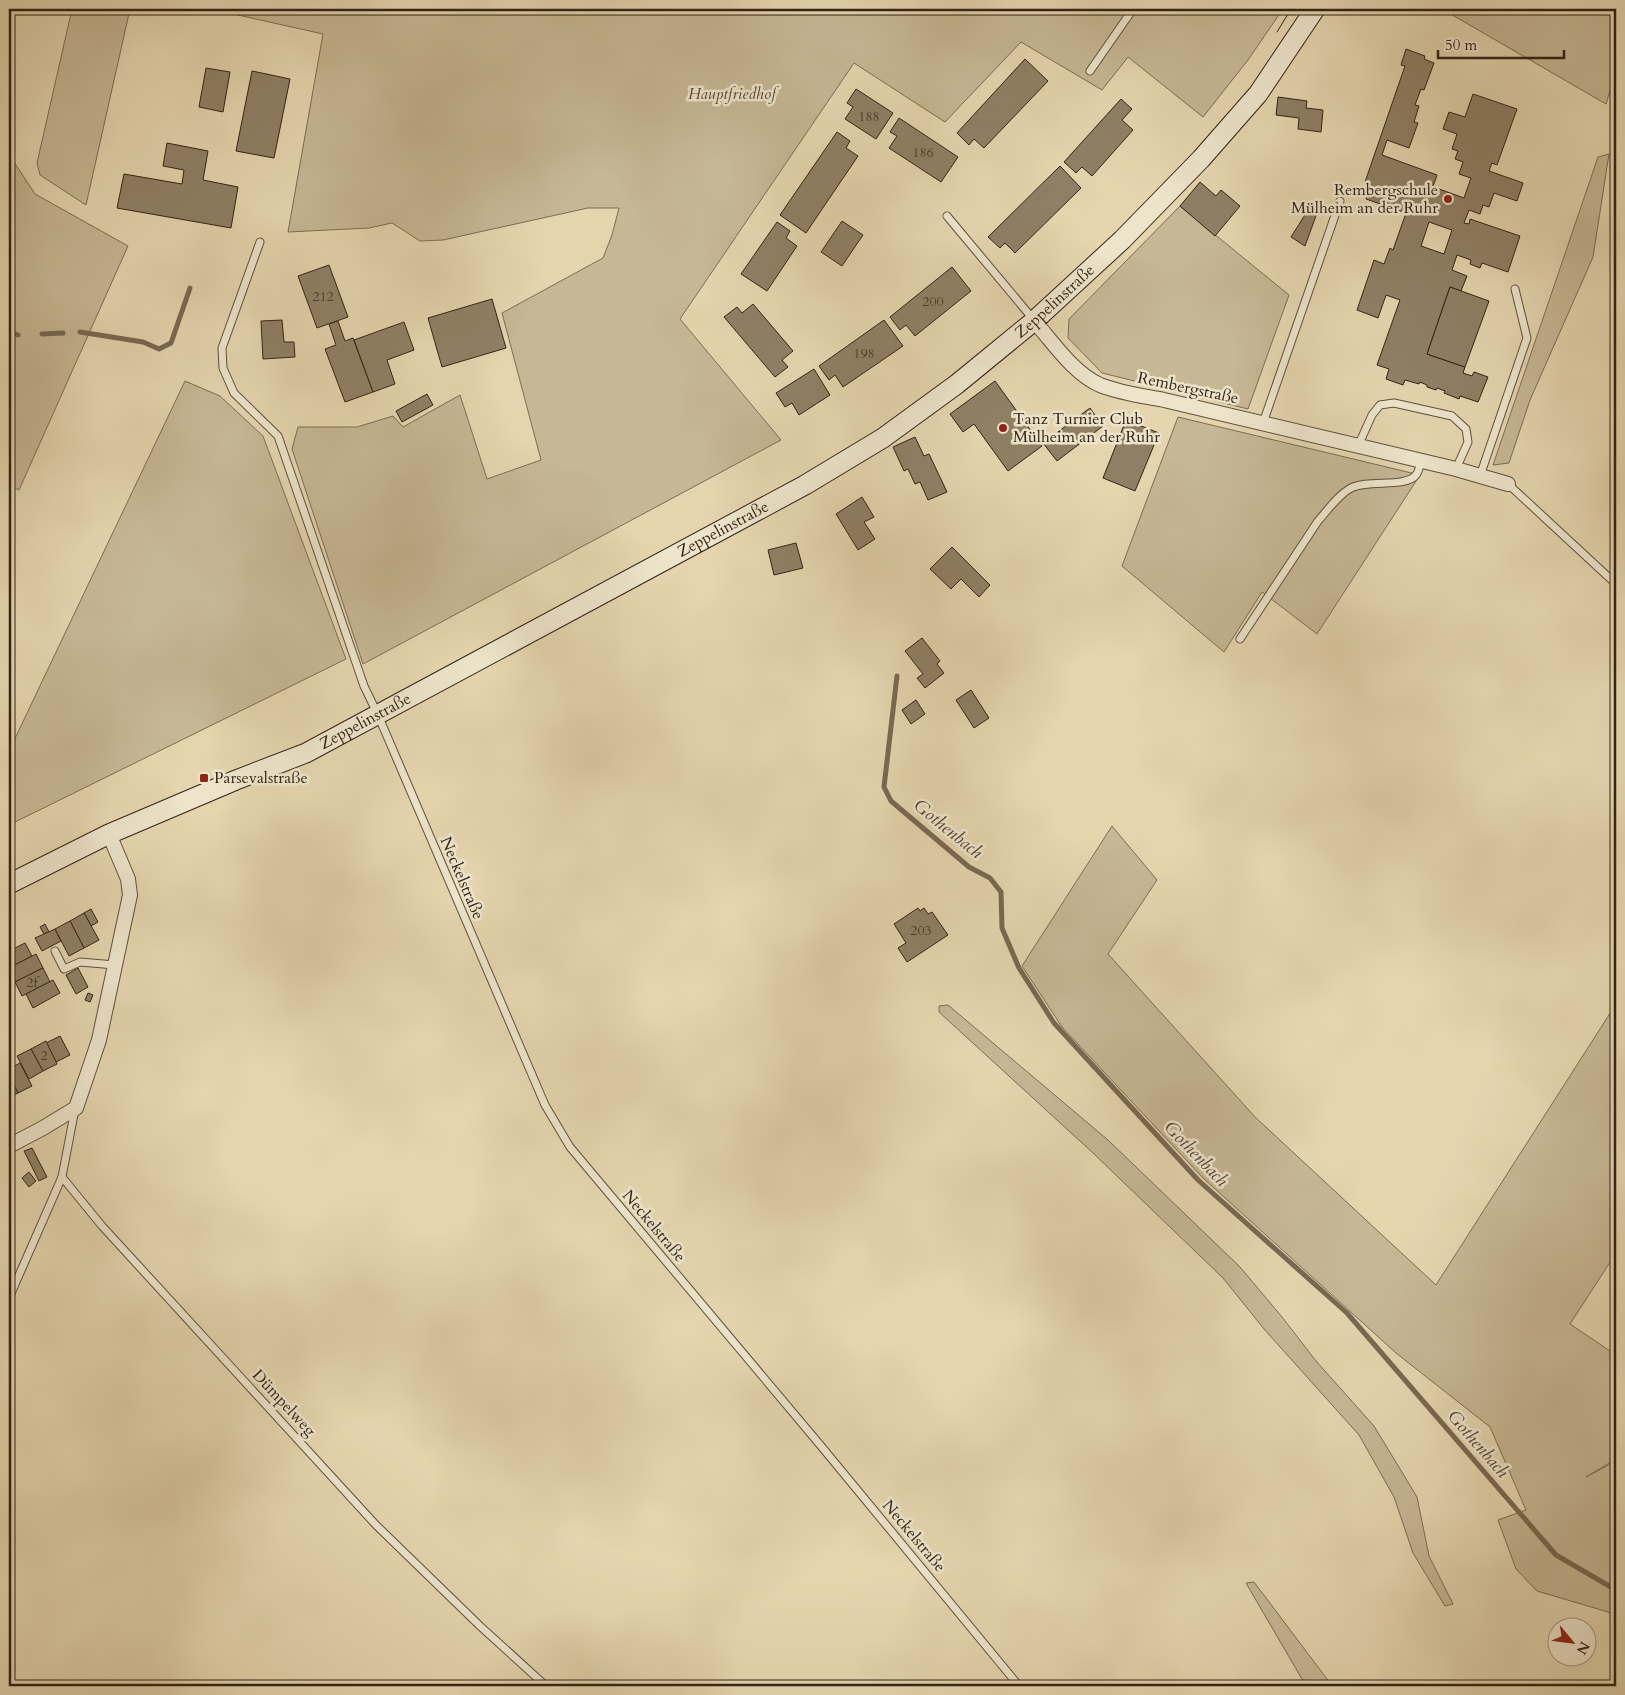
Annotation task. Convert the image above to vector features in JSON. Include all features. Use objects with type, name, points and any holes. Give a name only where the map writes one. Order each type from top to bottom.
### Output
[{"type":"main road","name":"Zeppelinstraße","points":[[9,884],[109,834],[236,780],[306,753],[813,481],[883,438],[957,384],[1034,320],[1122,240],[1201,159],[1258,94],[1315,9]]},
{"type":"street","name":"Rembergstraße","points":[[1034,320],[1075,368],[1098,384],[1118,391],[1456,469],[1508,484]]},
{"type":"street","points":[[9,1146],[76,1108],[99,1040],[130,895],[128,879],[109,834]]},
{"type":"lane","points":[[1090,71],[1133,9]]},
{"type":"lane","points":[[1263,423],[1340,201]]},
{"type":"lane","points":[[947,216],[1034,320]]},
{"type":"lane","name":"Neckelstraße","points":[[260,242],[222,348],[223,368],[234,393],[278,436],[361,677],[545,1105],[570,1147],[828,1454],[1019,1686]]},
{"type":"lane","points":[[1480,477],[1527,338],[1515,289]]},
{"type":"lane","points":[[1358,446],[1372,415],[1380,405],[1394,403],[1452,416],[1466,429],[1468,442],[1456,469]]},
{"type":"lane","points":[[1240,639],[1318,521],[1333,503],[1351,488],[1360,484],[1407,481],[1415,476],[1421,461]]},
{"type":"lane","name":"Rembergstraße","points":[[1508,484],[1616,584]]},
{"type":"lane","points":[[55,951],[64,969],[80,962],[115,965]]},
{"type":"lane","points":[[9,1298],[62,1177],[76,1108]]},
{"type":"lane","name":"Dümpelweg","points":[[62,1177],[102,1226],[376,1525],[480,1626],[546,1686]]},
{"type":"green space","points":[[72,9],[130,9],[86,205],[40,175],[37,163]]},
{"type":"green space","name":"Hauptfriedhof","points":[[211,9],[1283,9],[1248,60],[1203,117],[1128,57],[1102,90],[1021,42],[945,122],[854,63],[680,319],[781,440],[363,664],[292,449],[298,427],[357,427],[393,416],[403,427],[460,395],[487,479],[541,460],[502,313],[603,258],[612,235],[619,208],[588,208],[443,240],[420,241],[392,223],[369,228],[288,232],[323,34]]},
{"type":"green space","points":[[1442,9],[1616,9],[1616,72],[1606,104]]},
{"type":"green space","points":[[1609,154],[1593,257],[1530,400],[1509,463],[1493,465],[1598,157]]},
{"type":"green space","points":[[9,160],[14,162],[35,194],[128,246],[19,490],[9,485]]},
{"type":"green space","points":[[1180,206],[1289,295],[1248,409],[1102,373],[1068,338],[1069,319]]},
{"type":"green space","points":[[185,381],[220,396],[263,436],[346,659],[9,825],[9,751]]},
{"type":"green space","points":[[1178,417],[1420,475],[1317,634],[1262,592],[1224,652],[1122,566]]},
{"type":"green space","points":[[1112,826],[1157,880],[1108,954],[1255,1117],[1436,1285],[1616,1004],[1616,1253],[1570,1324],[1616,1355],[1616,1459],[1586,1477],[1616,1461],[1616,1619],[1608,1612],[1537,1591],[1516,1569],[1498,1520],[1526,1510],[1490,1427],[1396,1353],[1203,1178],[1062,1027],[1022,966]]},
{"type":"green space","points":[[948,1005],[1108,1140],[1240,1267],[1316,1361],[1374,1426],[1417,1497],[1429,1556],[1453,1604],[1445,1606],[1413,1553],[1394,1497],[1359,1435],[1264,1329],[1223,1278],[1093,1153],[939,1012],[939,1006]]},
{"type":"green space","points":[[1254,1582],[1333,1686],[1306,1686],[1246,1583]]},
{"type":"building","points":[[1406,49],[1425,56],[1424,59],[1434,63],[1424,90],[1421,89],[1415,105],[1419,106],[1414,122],[1418,123],[1409,148],[1387,140],[1382,155],[1437,175],[1431,192],[1437,195],[1439,189],[1464,198],[1471,178],[1459,174],[1463,162],[1455,159],[1458,151],[1452,149],[1457,134],[1443,129],[1449,112],[1465,117],[1473,94],[1517,109],[1497,165],[1492,163],[1489,171],[1523,183],[1517,201],[1494,193],[1489,207],[1483,205],[1480,214],[1469,210],[1464,223],[1469,224],[1470,219],[1520,236],[1508,272],[1482,263],[1480,268],[1470,264],[1471,260],[1457,255],[1452,270],[1467,276],[1461,291],[1450,287],[1427,354],[1465,367],[1463,373],[1472,376],[1474,372],[1488,377],[1478,402],[1460,396],[1459,399],[1437,388],[1436,390],[1427,387],[1427,385],[1420,382],[1419,384],[1405,380],[1403,385],[1386,379],[1389,369],[1377,365],[1400,300],[1386,295],[1378,318],[1357,310],[1374,260],[1384,264],[1390,248],[1393,250],[1406,213],[1366,199],[1371,184],[1365,182],[1405,66],[1401,65]],"holes":[[[1429,222],[1452,230],[1444,254],[1421,246]]]},
{"type":"building","points":[[1025,59],[1048,81],[984,148],[974,139],[969,145],[957,133]]},
{"type":"building","points":[[206,68],[230,72],[223,112],[199,107]]},
{"type":"building","points":[[252,71],[290,79],[274,158],[236,151]]},
{"type":"building","points":[[856,89],[893,113],[876,139],[845,119],[853,107],[847,103]]},
{"type":"building","points":[[1278,97],[1307,101],[1306,108],[1323,110],[1321,132],[1298,129],[1299,118],[1276,115]]},
{"type":"building","points":[[1121,99],[1132,109],[1122,120],[1133,130],[1092,176],[1082,167],[1076,173],[1064,162]]},
{"type":"building","points":[[899,118],[958,157],[941,182],[889,148],[897,136],[890,132]]},
{"type":"building","points":[[837,132],[850,141],[846,148],[858,156],[806,233],[780,215]]},
{"type":"building","points":[[167,143],[208,151],[203,180],[238,187],[231,228],[117,208],[124,174],[182,184],[184,170],[163,166]]},
{"type":"building","points":[[1060,166],[1081,188],[1015,253],[1005,243],[1000,248],[988,237]]},
{"type":"building","points":[[1200,182],[1216,196],[1221,190],[1240,206],[1215,236],[1180,206]]},
{"type":"building","points":[[1310,207],[1317,213],[1305,246],[1291,237]]},
{"type":"building","points":[[842,221],[863,235],[842,266],[821,252]]},
{"type":"building","points":[[777,222],[790,231],[786,238],[797,246],[767,291],[741,274]]},
{"type":"building","points":[[329,265],[348,317],[317,328],[298,276]]},
{"type":"building","points":[[952,267],[971,291],[915,336],[906,325],[900,330],[890,317]]},
{"type":"building","points":[[1450,287],[1489,301],[1465,367],[1427,354]]},
{"type":"building","points":[[492,299],[506,348],[442,367],[428,318]]},
{"type":"building","points":[[753,304],[793,351],[782,360],[788,367],[775,377],[724,317],[737,307],[742,313]]},
{"type":"building","points":[[282,320],[284,342],[294,342],[295,357],[263,359],[261,321]]},
{"type":"building","points":[[884,320],[903,346],[843,387],[835,375],[829,380],[819,366]]},
{"type":"building","points":[[338,321],[345,341],[353,338],[373,392],[345,402],[325,349],[336,345],[329,324]]},
{"type":"building","points":[[404,322],[414,350],[387,360],[395,384],[373,392],[354,340]]},
{"type":"building","points":[[814,369],[830,395],[799,415],[792,403],[785,407],[776,393]]},
{"type":"building","name":"Tanz Turnier Club Mülheim an der Ruhr","points":[[995,381],[1042,446],[1008,471],[974,424],[963,432],[950,414]]},
{"type":"building","points":[[427,394],[433,405],[402,422],[396,411]]},
{"type":"building","points":[[1090,408],[1103,426],[1057,461],[1043,443]]},
{"type":"building","points":[[1126,420],[1159,433],[1135,491],[1103,478]]},
{"type":"building","points":[[915,437],[924,456],[929,454],[947,492],[928,500],[920,482],[915,484],[908,469],[904,471],[893,447]]},
{"type":"building","points":[[862,497],[874,517],[864,522],[875,539],[858,550],[836,514]]},
{"type":"building","points":[[796,543],[803,568],[774,575],[768,550]]},
{"type":"building","points":[[952,547],[990,585],[979,597],[961,579],[951,589],[930,569]]},
{"type":"building","points":[[922,638],[940,661],[937,664],[944,673],[925,688],[917,678],[923,674],[905,651]]},
{"type":"building","points":[[971,690],[989,718],[974,728],[956,700]]},
{"type":"building","points":[[916,700],[925,714],[911,724],[902,710]]},
{"type":"building","points":[[918,908],[920,911],[924,908],[928,914],[932,912],[948,935],[907,962],[898,948],[906,943],[894,924]]},
{"type":"building","points":[[91,909],[98,922],[91,926],[84,913]]},
{"type":"building","points":[[84,913],[99,940],[84,948],[70,921]]},
{"type":"building","points":[[70,921],[84,948],[69,956],[55,929]]},
{"type":"building","points":[[45,924],[49,932],[44,934],[40,927]]},
{"type":"building","points":[[55,929],[61,941],[42,951],[35,938]]},
{"type":"building","points":[[25,943],[32,956],[9,968],[9,951]]},
{"type":"building","points":[[36,954],[43,968],[15,982],[9,968]]},
{"type":"building","points":[[43,968],[50,982],[22,996],[15,982]]},
{"type":"building","points":[[78,968],[88,987],[76,994],[66,975]]},
{"type":"building","points":[[53,980],[60,993],[33,1008],[26,994]]},
{"type":"building","points":[[88,993],[93,995],[90,1002],[85,1000]]},
{"type":"building","points":[[60,1036],[70,1055],[56,1062],[46,1043]]},
{"type":"building","points":[[46,1041],[57,1064],[43,1071],[31,1049]]},
{"type":"building","points":[[31,1049],[43,1071],[29,1079],[17,1056]]},
{"type":"building","points":[[20,1063],[32,1086],[18,1093],[9,1076],[9,1069]]},
{"type":"building","points":[[9,1076],[18,1093],[9,1098]]},
{"type":"building","points":[[32,1148],[47,1177],[39,1181],[24,1151]]},
{"type":"building","points":[[29,1172],[36,1181],[29,1187],[22,1178]]},
{"type":"waterway","points":[[80,332],[143,342],[159,349],[171,343],[190,288]]},
{"type":"waterway","points":[[9,332],[18,335]]},
{"type":"waterway","points":[[42,334],[63,333]]},
{"type":"waterway","name":"Gothenbach","points":[[897,676],[884,787],[891,801],[969,867],[990,878],[1001,892],[1002,928],[1019,968],[1054,1023],[1198,1180],[1347,1313],[1556,1555],[1616,1590]]},
{"type":"tram line","points":[[1277,32],[1291,9]]},
{"type":"place","name":"Rembergschule Mülheim an der Ruhr","points":[[1448,199]]},
{"type":"place","name":"Tanz Turnier Club Mülheim an der Ruhr","points":[[1003,428]]},
{"type":"place","name":"Parsevalstraße","points":[[204,778]]}]
